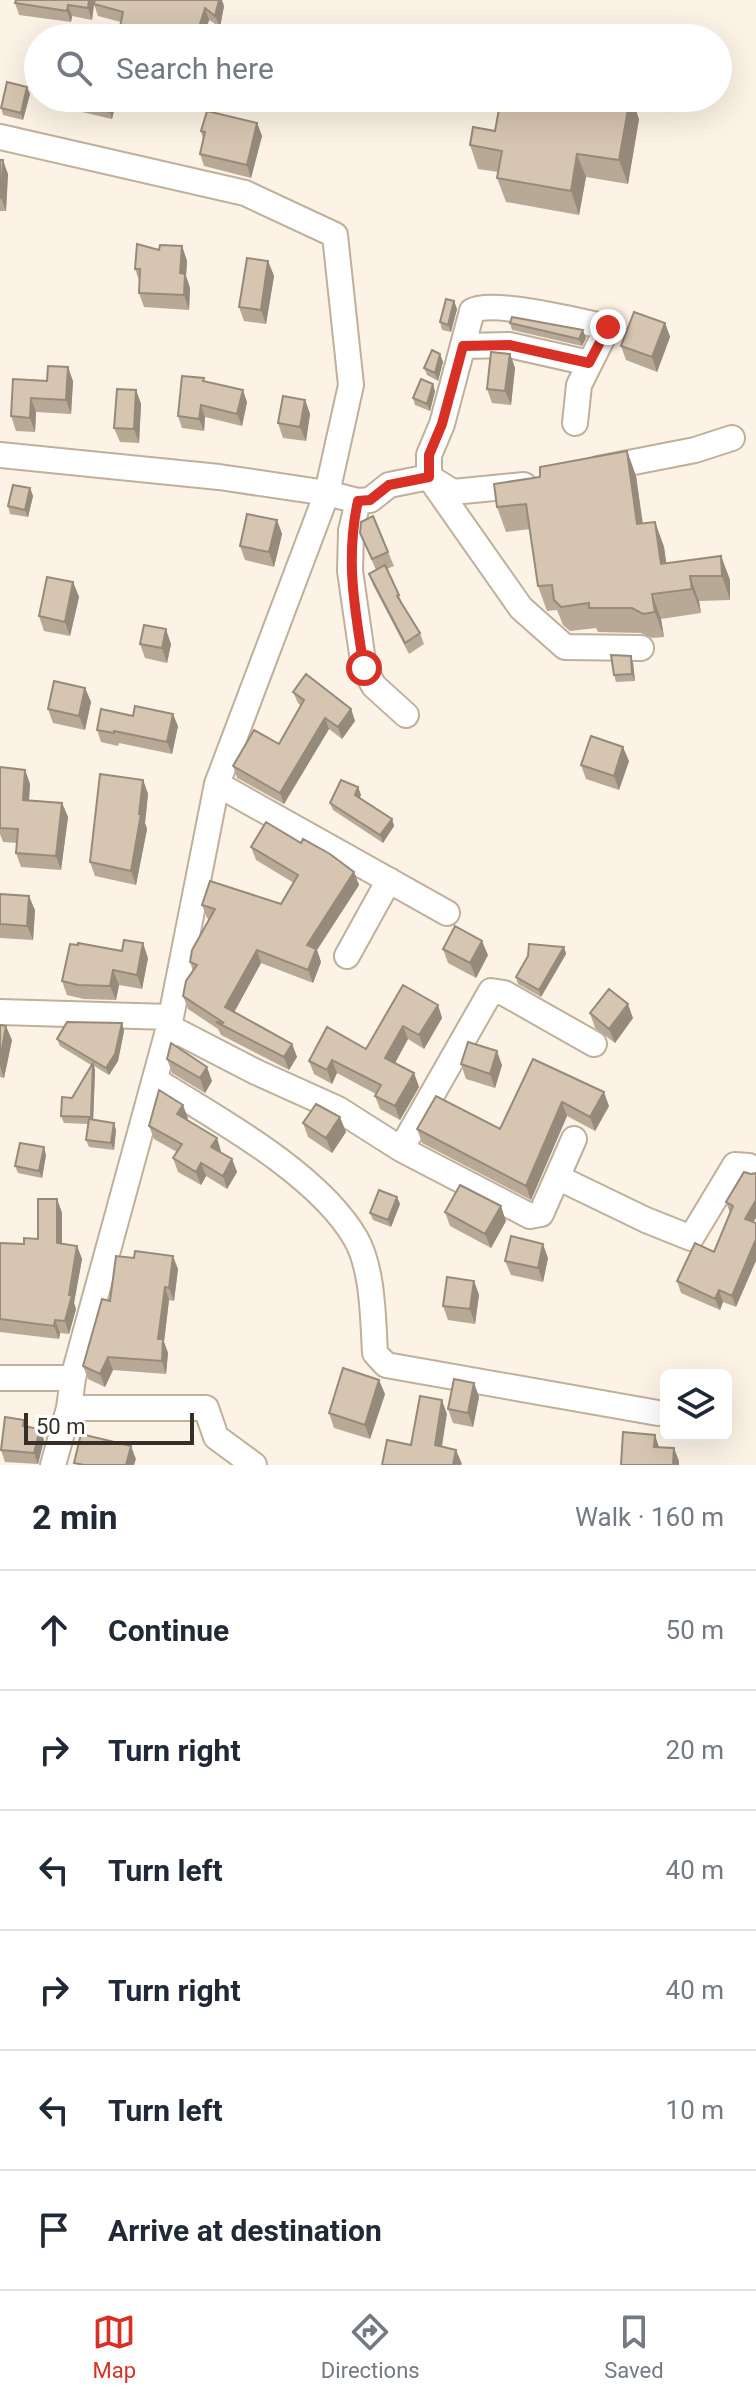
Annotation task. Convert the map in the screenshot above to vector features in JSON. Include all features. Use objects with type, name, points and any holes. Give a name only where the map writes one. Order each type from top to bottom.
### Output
[{"type":"street","points":[[0,137],[245,193],[335,235],[351,385],[327,493],[217,784],[169,1022],[73,1378],[69,1408],[53,1465]]},
{"type":"street","points":[[575,423],[579,385],[608,327],[500,307],[479,307],[472,311],[442,424],[429,455],[429,477],[521,608],[565,647],[641,648]]},
{"type":"street","points":[[463,346],[509,345],[589,363]]},
{"type":"street","points":[[571,473],[695,450],[732,438]]},
{"type":"street","points":[[0,455],[219,477],[327,493],[358,501],[370,500],[389,485],[429,477],[453,492],[532,485],[543,477]]},
{"type":"street","points":[[358,501],[351,531],[350,571],[364,668],[374,686],[406,715]]},
{"type":"street","points":[[217,784],[447,913]]},
{"type":"street","points":[[347,956],[389,880]]},
{"type":"street","points":[[401,1149],[491,991],[504,993],[594,1044]]},
{"type":"street","points":[[0,1012],[169,1022],[256,1072],[338,1109],[401,1149],[530,1216],[541,1214],[574,1139]]},
{"type":"street","points":[[155,1080],[287,1167],[328,1201],[357,1240],[371,1290],[375,1353],[386,1365],[658,1413]]},
{"type":"street","points":[[559,1178],[691,1238],[735,1165],[749,1166],[756,1171]]},
{"type":"street","points":[[0,1378],[73,1378]]},
{"type":"street","points":[[69,1408],[206,1408],[216,1437],[254,1465]]},
{"type":"building","points":[[16,0],[89,0],[88,8],[68,5],[67,11],[15,3]]},
{"type":"building","points":[[95,0],[219,0],[215,16],[205,8],[200,24],[121,24],[123,12],[94,4]]},
{"type":"building","points":[[7,82],[24,86],[21,113],[1,108]]},
{"type":"building","points":[[207,112],[257,123],[247,165],[200,154],[205,132],[201,131]]},
{"type":"building","points":[[498,112],[628,112],[619,160],[577,154],[571,191],[497,178],[502,151],[470,145],[473,127],[495,131]]},
{"type":"building","points":[[0,160],[3,160],[1,198],[0,198]]},
{"type":"building","points":[[137,244],[159,250],[160,245],[182,246],[180,273],[185,274],[184,295],[139,293],[140,269],[135,269]]},
{"type":"building","points":[[247,258],[268,261],[261,310],[239,307]]},
{"type":"building","points":[[446,299],[454,301],[448,325],[440,322]]},
{"type":"building","points":[[634,312],[665,323],[652,357],[621,346]]},
{"type":"building","points":[[512,317],[583,330],[579,339],[510,323]]},
{"type":"building","points":[[432,350],[440,354],[435,373],[424,368]]},
{"type":"building","points":[[491,352],[510,354],[505,391],[487,389]]},
{"type":"building","points":[[48,366],[68,367],[66,400],[31,398],[30,418],[11,416],[13,379],[47,381]]},
{"type":"building","points":[[182,376],[204,378],[203,381],[243,390],[237,414],[201,405],[199,419],[178,416]]},
{"type":"building","points":[[421,379],[433,384],[427,404],[413,398]]},
{"type":"building","points":[[117,389],[136,390],[134,429],[114,428]]},
{"type":"building","points":[[283,396],[305,400],[300,427],[278,423]]},
{"type":"building","points":[[627,451],[637,524],[655,522],[661,564],[721,556],[722,576],[690,576],[692,589],[652,594],[655,612],[643,614],[632,608],[589,608],[589,603],[561,607],[554,600],[552,585],[538,586],[526,504],[497,507],[494,484],[540,477],[540,467]]},
{"type":"building","points":[[13,485],[30,488],[25,510],[8,506]]},
{"type":"building","points":[[247,514],[277,520],[269,552],[240,546]]},
{"type":"building","points":[[373,516],[388,552],[372,559],[360,533],[361,522]]},
{"type":"building","points":[[385,565],[397,596],[420,633],[405,643],[369,574]]},
{"type":"building","points":[[47,577],[73,582],[65,622],[39,616]]},
{"type":"building","points":[[144,625],[166,629],[162,648],[140,644]]},
{"type":"building","points":[[611,655],[631,656],[632,674],[614,675]]},
{"type":"building","points":[[306,674],[351,709],[338,727],[325,718],[280,793],[233,766],[254,730],[279,744],[304,700],[293,692]]},
{"type":"building","points":[[54,681],[85,688],[79,716],[48,709]]},
{"type":"building","points":[[135,706],[173,714],[167,742],[97,730],[101,709],[133,716]]},
{"type":"building","points":[[591,736],[623,747],[614,776],[581,765]]},
{"type":"building","points":[[0,767],[25,770],[23,800],[62,803],[56,856],[16,853],[18,829],[0,828]]},
{"type":"building","points":[[100,774],[143,780],[141,814],[131,871],[90,862]]},
{"type":"building","points":[[341,780],[358,787],[355,795],[392,819],[380,835],[330,803]]},
{"type":"building","points":[[266,822],[301,843],[303,839],[330,854],[354,872],[307,945],[316,949],[308,970],[257,950],[225,1007],[292,1044],[284,1057],[216,1022],[224,1023],[183,996],[186,981],[197,965],[190,962],[192,950],[215,909],[202,905],[210,881],[281,904],[298,875],[251,847]]},
{"type":"building","points":[[0,894],[29,896],[27,926],[0,924]]},
{"type":"building","points":[[455,926],[482,941],[470,963],[443,949]]},
{"type":"building","points":[[124,940],[143,943],[137,975],[113,970],[110,986],[62,981],[70,944],[122,951]]},
{"type":"building","points":[[529,944],[564,947],[539,990],[516,977],[528,956]]},
{"type":"building","points":[[403,985],[438,1005],[419,1035],[403,1026],[385,1058],[414,1073],[395,1106],[375,1096],[381,1085],[332,1060],[327,1070],[309,1061],[327,1027],[366,1049]]},
{"type":"building","points":[[609,989],[628,1004],[609,1029],[590,1013]]},
{"type":"building","points":[[67,1022],[122,1023],[115,1054],[106,1068],[57,1039]]},
{"type":"building","points":[[0,1025],[6,1026],[0,1060]]},
{"type":"building","points":[[468,1042],[497,1051],[490,1074],[461,1064]]},
{"type":"building","points":[[171,1043],[207,1067],[200,1078],[167,1059]]},
{"type":"building","points":[[533,1059],[604,1092],[590,1117],[562,1102],[526,1186],[417,1129],[436,1096],[500,1129]]},
{"type":"building","points":[[93,1063],[91,1117],[61,1116],[62,1097],[72,1098]]},
{"type":"building","points":[[159,1090],[183,1105],[177,1114],[217,1138],[211,1147],[232,1159],[223,1176],[201,1163],[196,1172],[173,1158],[182,1144],[149,1126]]},
{"type":"building","points":[[316,1104],[340,1117],[326,1138],[303,1123]]},
{"type":"building","points":[[89,1119],[114,1123],[111,1143],[86,1140]]},
{"type":"building","points":[[20,1143],[44,1147],[39,1171],[15,1166]]},
{"type":"building","points":[[744,1172],[756,1173],[756,1200],[745,1219],[756,1223],[756,1239],[732,1296],[719,1290],[715,1299],[677,1281],[695,1243],[714,1252],[733,1206],[726,1202]]},
{"type":"building","points":[[460,1185],[501,1206],[485,1234],[445,1212]]},
{"type":"building","points":[[379,1190],[397,1197],[388,1220],[370,1213]]},
{"type":"building","points":[[38,1199],[57,1199],[57,1243],[77,1246],[69,1295],[72,1295],[65,1321],[55,1320],[54,1326],[0,1319],[0,1243],[24,1244],[24,1238],[38,1239]]},
{"type":"building","points":[[511,1236],[543,1244],[538,1268],[505,1261]]},
{"type":"building","points":[[135,1251],[173,1256],[158,1339],[163,1339],[162,1361],[108,1357],[100,1374],[83,1366],[102,1299],[110,1301],[116,1256],[134,1258]]},
{"type":"building","points":[[447,1277],[474,1281],[470,1309],[443,1306]]},
{"type":"building","points":[[343,1368],[379,1380],[365,1425],[329,1413]]},
{"type":"building","points":[[454,1379],[474,1383],[468,1413],[448,1409]]},
{"type":"building","points":[[420,1396],[442,1400],[435,1445],[456,1450],[453,1465],[382,1465],[387,1440],[411,1445]]},
{"type":"building","points":[[5,1417],[24,1420],[23,1426],[40,1429],[34,1453],[1,1450]]},
{"type":"building","points":[[623,1432],[655,1435],[654,1447],[674,1448],[673,1465],[621,1465]]},
{"type":"building","points":[[81,1434],[131,1446],[126,1465],[74,1463]]},
{"type":"route","points":[[364,668],[350,571],[351,531],[358,501],[370,500],[389,485],[429,477],[429,455],[442,424],[463,346],[509,345],[589,363],[608,327]]}]
